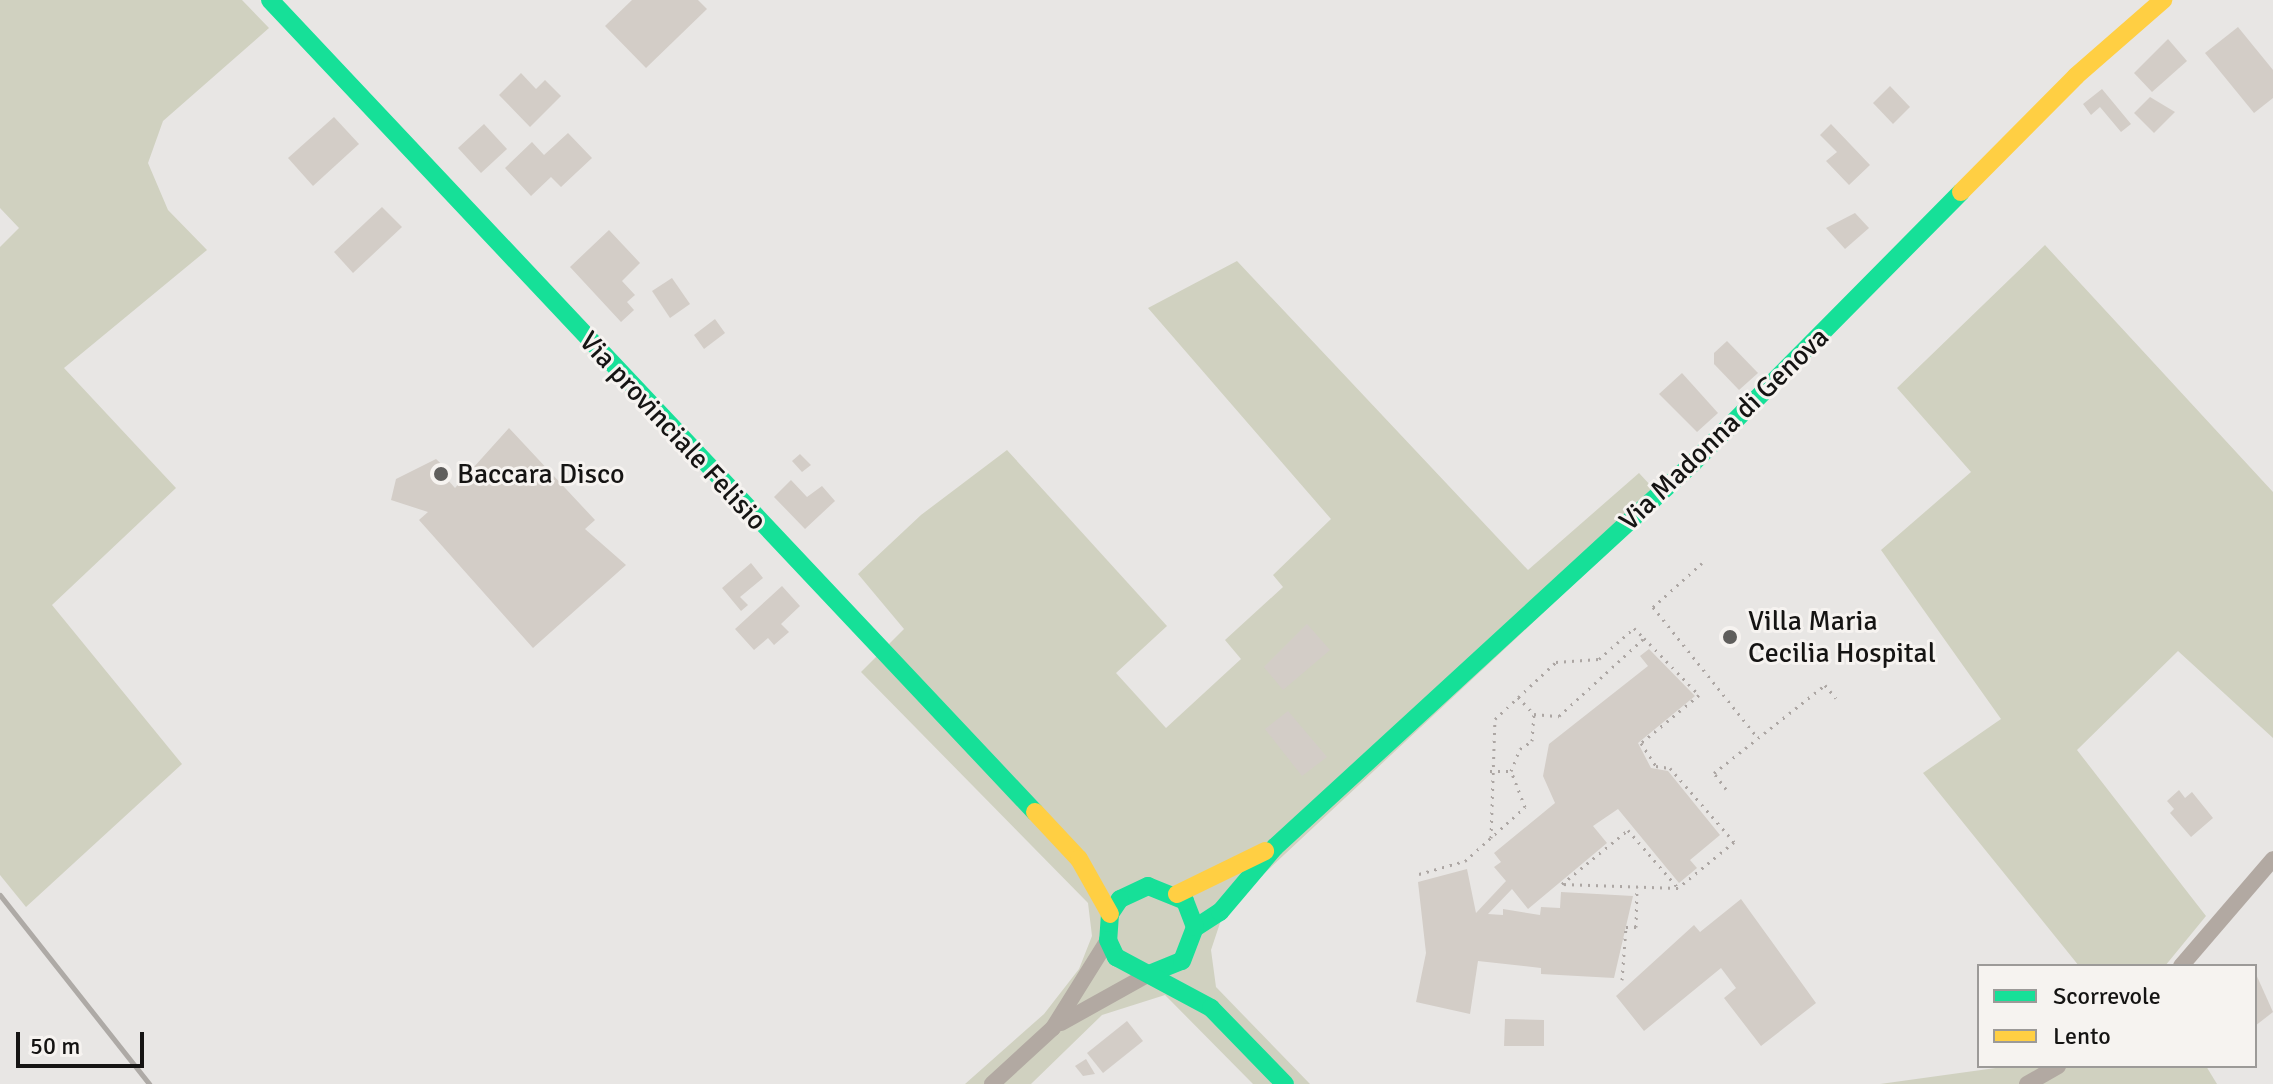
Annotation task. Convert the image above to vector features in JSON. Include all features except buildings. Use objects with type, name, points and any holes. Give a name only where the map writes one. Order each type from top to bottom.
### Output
[{"type":"main road","name":"Via provinciale Felisio","points":[[270,0],[1079,859]]},
{"type":"main road","name":"Via Madonna di Genova","points":[[1194,937],[1220,912],[1275,847],[1694,462],[2076,76],[2163,0]]},
{"type":"main road","name":"Via Madonna di Genova","points":[[1177,894],[1275,847]]},
{"type":"main road","points":[[1079,859],[1134,889],[1161,886],[1177,894],[1194,937],[1211,1008]]},
{"type":"main road","points":[[1079,859],[1110,914],[1108,940],[1131,969],[1149,974],[1211,1008],[1285,1084]]},
{"type":"main road","points":[[1110,914],[1134,889]]},
{"type":"main road","points":[[1149,974],[1167,971],[1194,937]]},
{"type":"street","points":[[2183,964],[2273,859]]},
{"type":"street","points":[[1053,1028],[1108,940]]},
{"type":"street","points":[[992,1084],[1053,1028],[1149,974]]},
{"type":"street","points":[[2027,1084],[2055,1068]]},
{"type":"path","points":[[1702,563],[1653,607],[1758,738]]},
{"type":"path","points":[[1491,839],[1490,771],[1495,719],[1556,662],[1599,659],[1634,628],[1699,695],[1641,743],[1656,766],[1670,768],[1734,842],[1678,888],[1562,884],[1628,830],[1678,888]]},
{"type":"path","points":[[1518,697],[1534,714],[1559,716],[1644,638]]},
{"type":"path","points":[[1726,789],[1714,773],[1825,685],[1836,698]]},
{"type":"path","points":[[1419,874],[1465,861],[1525,807],[1511,771],[1520,749],[1532,741],[1534,714]]},
{"type":"path","points":[[1490,771],[1511,771]]},
{"type":"path","points":[[1622,980],[1626,927],[1636,927],[1637,887]]},
{"type":"green space","points":[[0,0],[242,0],[269,28],[163,121],[148,163],[168,210],[207,250],[64,368],[176,488],[52,605],[182,764],[26,907],[0,875],[0,247],[19,228],[0,208]]},
{"type":"green space","points":[[2045,245],[2273,492],[2273,738],[2178,651],[2077,750],[2206,916],[2167,964],[2077,964],[1923,773],[2001,719],[1881,550],[1971,472],[1897,388]]},
{"type":"green space","points":[[1237,261],[1528,570],[1639,473],[1664,500],[1224,911],[1211,950],[1216,987],[1310,1084],[1253,1084],[1165,995],[1102,1015],[1031,1084],[965,1084],[1044,1014],[1079,969],[1092,936],[1088,903],[861,672],[904,629],[858,574],[921,515],[1007,450],[1167,626],[1116,673],[1166,728],[1241,659],[1225,640],[1283,587],[1273,575],[1331,519],[1148,308]]},
{"type":"green space","points":[[1996,1068],[2207,1068],[2217,1084],[1880,1084]]},
{"type":"railway","points":[[0,895],[149,1084]]},
{"type":"traffic: fast","points":[[270,0],[1035,812]]},
{"type":"traffic: fast","points":[[1195,928],[1220,912],[1275,847],[1694,462],[1961,192]]},
{"type":"traffic: fast","points":[[1149,974],[1182,961],[1195,927],[1185,901],[1148,886],[1120,899],[1110,914],[1108,940],[1116,957],[1211,1008],[1285,1084]]},
{"type":"traffic: slow","points":[[1961,192],[2076,76],[2163,0]]},
{"type":"traffic: slow","points":[[1035,812],[1079,859],[1110,914]]},
{"type":"traffic: slow","points":[[1177,894],[1265,851]]},
{"type":"place","name":"Baccara Disco","points":[[441,474]]},
{"type":"place","name":"Villa Maria Cecilia Hospital","points":[[1730,637]]}]
